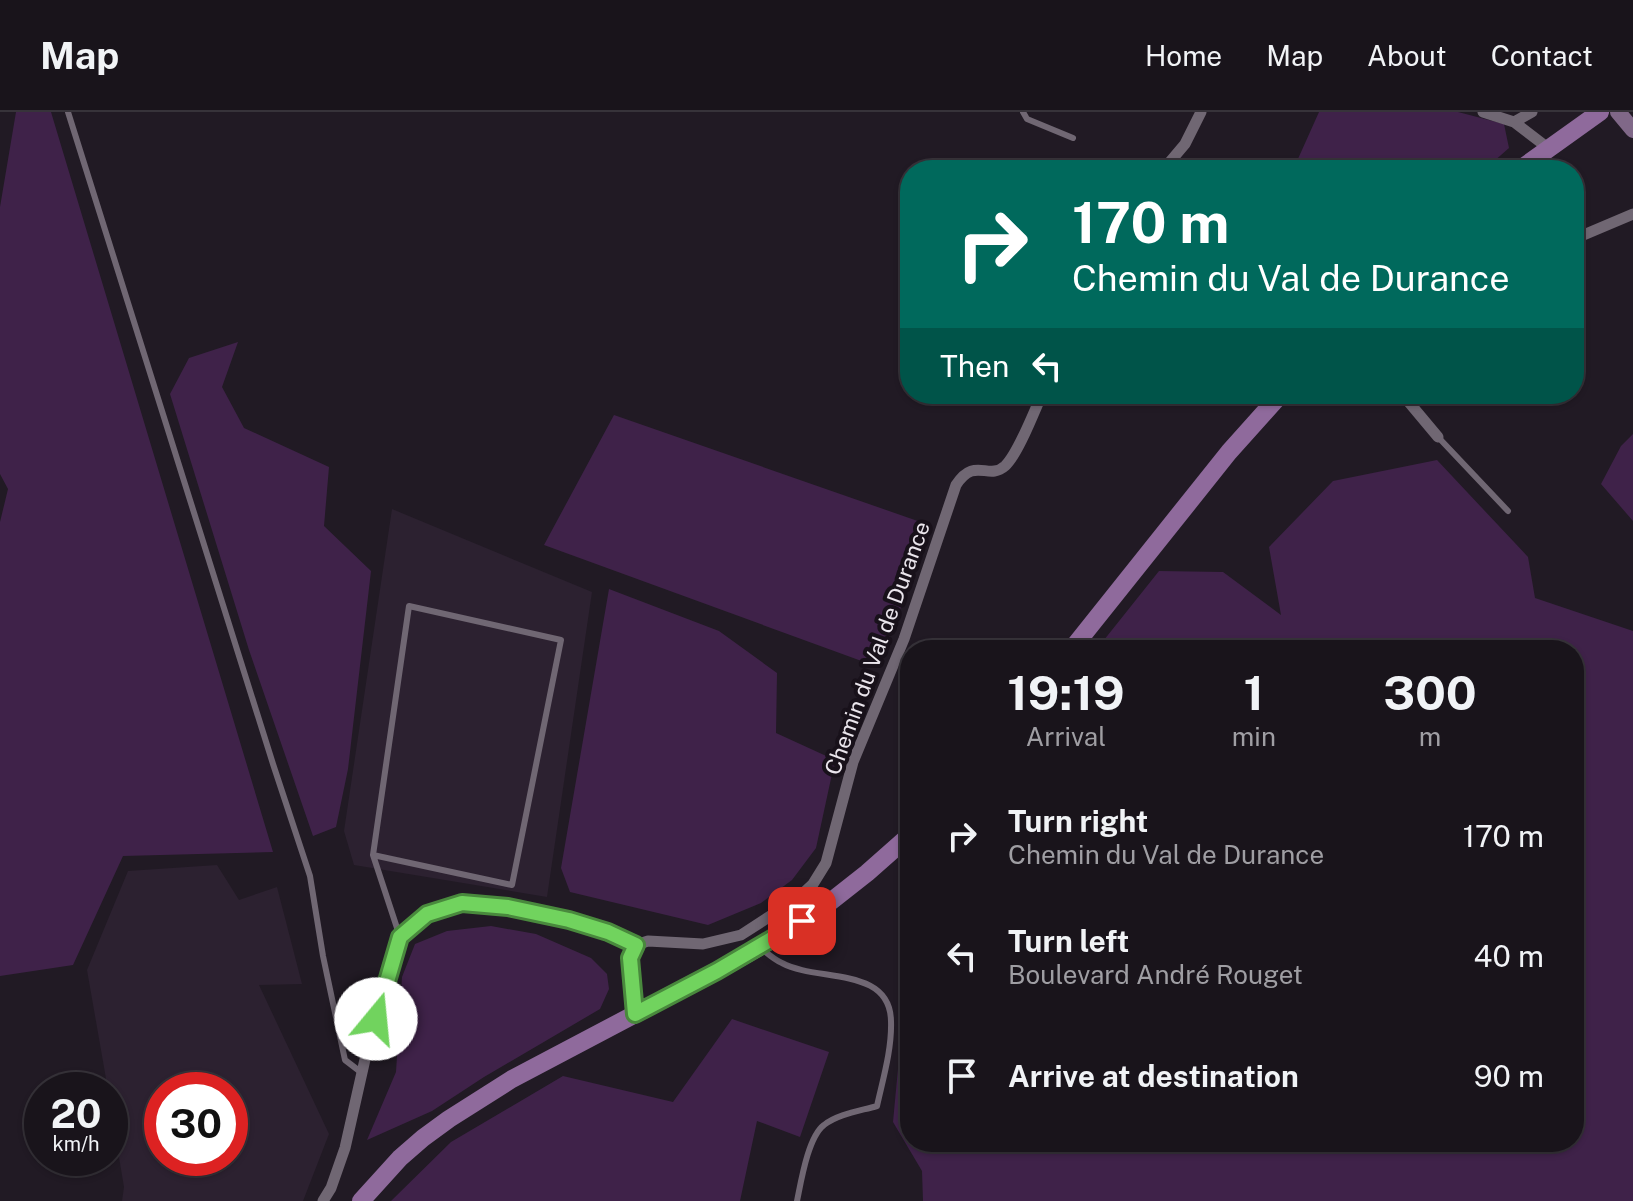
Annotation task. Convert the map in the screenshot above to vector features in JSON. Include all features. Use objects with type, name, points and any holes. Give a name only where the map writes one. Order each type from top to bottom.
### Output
[{"type":"main road","points":[[1532,160],[1600,112]]},
{"type":"main road","points":[[1079,640],[1229,452],[1272,404]]},
{"type":"main road","points":[[361,1201],[400,1158],[449,1119],[512,1079],[759,947],[820,910],[900,844]]},
{"type":"street","points":[[1171,160],[1185,144],[1201,112]]},
{"type":"street","points":[[1483,112],[1514,122],[1548,148]]},
{"type":"street","points":[[1514,122],[1532,112]]},
{"type":"street","points":[[1618,112],[1633,130]]},
{"type":"street","points":[[1584,235],[1633,214]]},
{"type":"street","name":"Chemin du Val de Durance","points":[[904,640],[956,485],[966,472],[1003,468],[1037,404]]},
{"type":"street","points":[[1410,404],[1438,437]]},
{"type":"street","name":"Chemin du Val de Durance","points":[[636,945],[648,941],[703,944],[741,935],[798,898],[813,884],[826,863],[853,762],[900,649]]},
{"type":"street","points":[[323,1201],[331,1188],[345,1148],[368,1046],[400,937],[427,914],[462,903],[508,907],[569,920],[636,945],[630,958],[635,1014]]},
{"type":"lane","points":[[68,112],[310,876],[345,1060],[362,1073]]},
{"type":"lane","points":[[1023,112],[1027,119],[1073,138]]},
{"type":"lane","points":[[1438,437],[1508,511]]},
{"type":"lane","points":[[373,855],[512,885],[561,640],[409,606],[373,855],[400,937]]},
{"type":"lane","points":[[759,947],[782,963],[871,985],[888,1002],[891,1018],[891,1038],[877,1106],[847,1114],[822,1126],[805,1159],[797,1201]]},
{"type":"shaded area","points":[[16,112],[51,112],[273,852],[123,856],[73,965],[0,976],[0,522],[8,489],[0,474],[0,207]]},
{"type":"shaded area","points":[[1319,112],[1458,112],[1504,124],[1509,148],[1495,160],[1297,160]]},
{"type":"shaded area","points":[[238,342],[222,387],[244,428],[329,467],[324,526],[371,571],[348,769],[336,827],[313,836],[249,650],[170,394],[189,358]]},
{"type":"shaded area","points":[[614,415],[932,526],[878,667],[544,545]]},
{"type":"shaded area","points":[[1633,434],[1633,521],[1601,484],[1621,446]]},
{"type":"shaded area","points":[[1437,460],[1528,557],[1535,598],[1633,631],[1633,1201],[923,1201],[922,1171],[911,1152],[1584,1152],[1584,640],[1104,640],[1159,571],[1223,572],[1281,615],[1269,547],[1333,481]]},
{"type":"shaded area","points":[[392,509],[592,592],[547,897],[354,865],[344,831]]},
{"type":"shaded area","points":[[609,589],[719,631],[777,673],[776,733],[835,760],[816,848],[792,880],[761,903],[708,925],[570,892],[561,868]]},
{"type":"shaded area","points":[[217,865],[239,900],[277,887],[302,984],[259,985],[329,1134],[303,1201],[122,1201],[122,1176],[128,1176],[128,1072],[105,1072],[87,970],[128,871]]},
{"type":"shaded area","points":[[491,926],[536,934],[591,958],[607,974],[609,989],[600,1009],[432,1111],[367,1140],[396,1072],[402,977],[415,944],[447,931]]},
{"type":"shaded area","points":[[732,1019],[829,1052],[800,1137],[757,1121],[740,1201],[391,1201],[451,1142],[563,1076],[673,1102]]},
{"type":"shaded area","points":[[900,1047],[900,1134],[893,1122]]},
{"type":"route","points":[[376,1019],[400,937],[427,914],[462,903],[508,907],[569,920],[636,945],[630,958],[635,1014],[802,921]]}]
